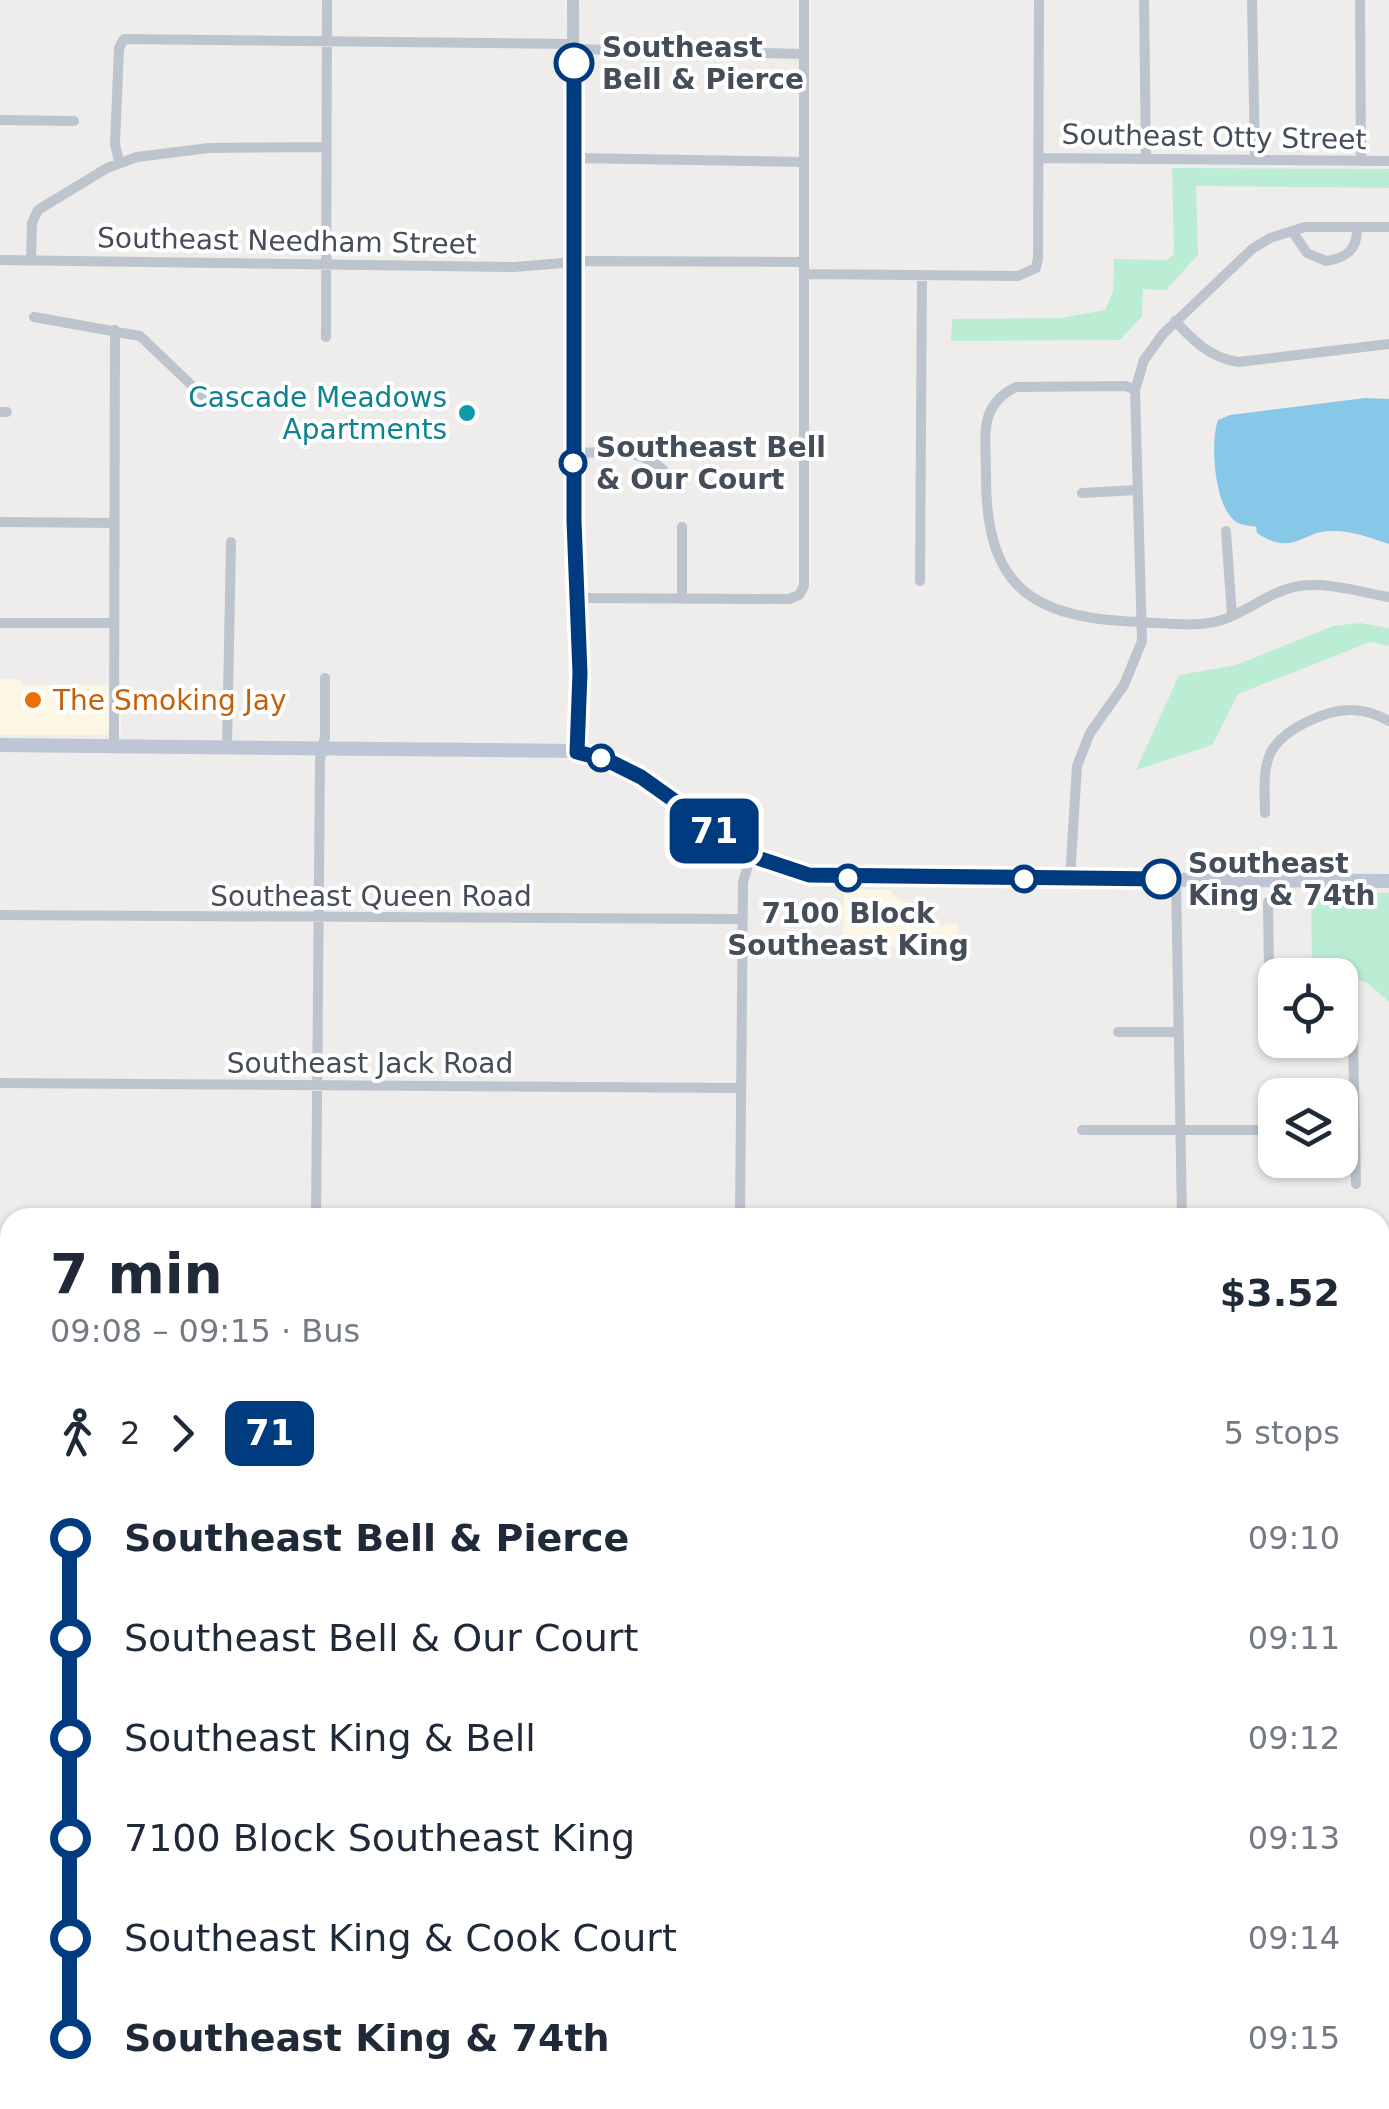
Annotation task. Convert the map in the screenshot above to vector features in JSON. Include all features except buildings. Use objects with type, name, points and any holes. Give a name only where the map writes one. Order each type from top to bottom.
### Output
[{"type":"main road","points":[[0,745],[577,752],[607,760],[641,777],[752,856],[782,869],[833,878],[1389,881]]},
{"type":"street","points":[[326,0],[326,337]]},
{"type":"street","points":[[574,0],[574,598],[580,673],[577,752]]},
{"type":"street","points":[[574,598],[789,599],[799,595],[804,586],[804,0]]},
{"type":"street","points":[[1039,0],[1039,158]]},
{"type":"street","points":[[1144,0],[1146,159]]},
{"type":"street","points":[[1252,0],[1255,160]]},
{"type":"street","points":[[1360,0],[1361,161]]},
{"type":"street","points":[[119,162],[115,144],[121,42],[130,39],[327,40],[804,54]]},
{"type":"street","points":[[0,120],[74,121]]},
{"type":"street","points":[[30,260],[32,223],[38,210],[119,162],[209,148],[327,146]]},
{"type":"street","points":[[574,158],[804,162]]},
{"type":"street","name":"Southeast Otty Street","points":[[1039,158],[1389,161]]},
{"type":"street","name":"Southeast Needham Street","points":[[0,260],[574,264],[1018,276],[1033,272],[1038,258],[1039,158]]},
{"type":"street","points":[[1070,879],[1077,766],[1090,733],[1137,660],[1142,622],[1134,390],[1144,360],[1175,321],[1252,249],[1270,238],[1305,227],[1389,228]]},
{"type":"street","points":[[1292,231],[1307,253],[1326,261],[1348,255],[1356,245],[1357,227]]},
{"type":"street","points":[[920,581],[922,275]]},
{"type":"street","points":[[34,317],[140,336],[204,398]]},
{"type":"street","points":[[1175,321],[1204,352],[1238,362],[1389,344]]},
{"type":"street","points":[[114,746],[116,330]]},
{"type":"street","points":[[1134,390],[1126,386],[1016,387],[1003,394],[988,413],[986,516],[1000,561],[1034,599],[1077,618],[1204,623],[1232,616],[1275,592],[1299,586],[1333,587],[1389,597]]},
{"type":"street","points":[[573,453],[637,454],[656,462],[665,472]]},
{"type":"street","points":[[1082,493],[1137,490]]},
{"type":"street","points":[[0,522],[115,523]]},
{"type":"street","points":[[682,527],[682,598]]},
{"type":"street","points":[[1226,532],[1232,616]]},
{"type":"street","points":[[227,747],[230,542]]},
{"type":"street","points":[[0,623],[114,623]]},
{"type":"street","points":[[316,1208],[320,760],[325,678]]},
{"type":"street","points":[[1266,813],[1267,762],[1272,748],[1289,733],[1330,713],[1349,710],[1364,711],[1389,721]]},
{"type":"street","points":[[740,1208],[742,919],[744,876],[752,856]]},
{"type":"street","points":[[1176,879],[1182,1208]]},
{"type":"street","points":[[1268,902],[1269,958]]},
{"type":"street","name":"Southeast Queen Road","points":[[0,916],[742,919]]},
{"type":"street","points":[[1118,1032],[1178,1032]]},
{"type":"street","name":"Southeast Jack Road","points":[[0,1084],[740,1088]]},
{"type":"street","points":[[1082,1130],[1258,1130]]},
{"type":"street","points":[[1356,1178],[1356,1184]]},
{"type":"shaded area","points":[[0,679],[20,679],[22,685],[121,685],[121,735],[0,735]]},
{"type":"shaded area","points":[[844,890],[891,890],[891,894],[910,904],[909,915],[917,926],[958,924],[958,947],[843,948]]},
{"type":"green space","points":[[1172,168],[1389,169],[1389,188],[1196,186],[1198,255],[1166,290],[1143,289],[1142,316],[1120,340],[951,341],[952,319],[1061,318],[1105,310],[1113,292],[1114,259],[1167,260],[1174,254]]},
{"type":"green space","points":[[1360,623],[1389,628],[1389,646],[1370,642],[1238,694],[1212,745],[1136,770],[1179,675],[1236,665],[1333,626]]},
{"type":"green space","points":[[1311,893],[1389,893],[1389,1002],[1366,982],[1358,980],[1358,958],[1312,958]]},
{"type":"water","points":[[1365,398],[1389,399],[1389,544],[1333,531],[1280,543],[1257,533],[1256,527],[1234,520],[1218,487],[1214,442],[1218,420],[1230,415]]},
{"type":"bus line","name":"71","points":[[574,63],[574,598],[580,673],[577,752],[607,760],[641,777],[752,856],[809,875],[1161,879]]},
{"type":"place","name":"Southeast Bell & Pierce","points":[[574,63]]},
{"type":"place","name":"Cascade Meadows Apartments","points":[[467,413]]},
{"type":"place","name":"Southeast Bell & Our Court","points":[[573,463]]},
{"type":"place","name":"The Smoking Jay","points":[[33,700]]},
{"type":"place","name":"7100 Block Southeast King","points":[[848,878]]},
{"type":"place","name":"Southeast King & 74th","points":[[1161,879]]}]
